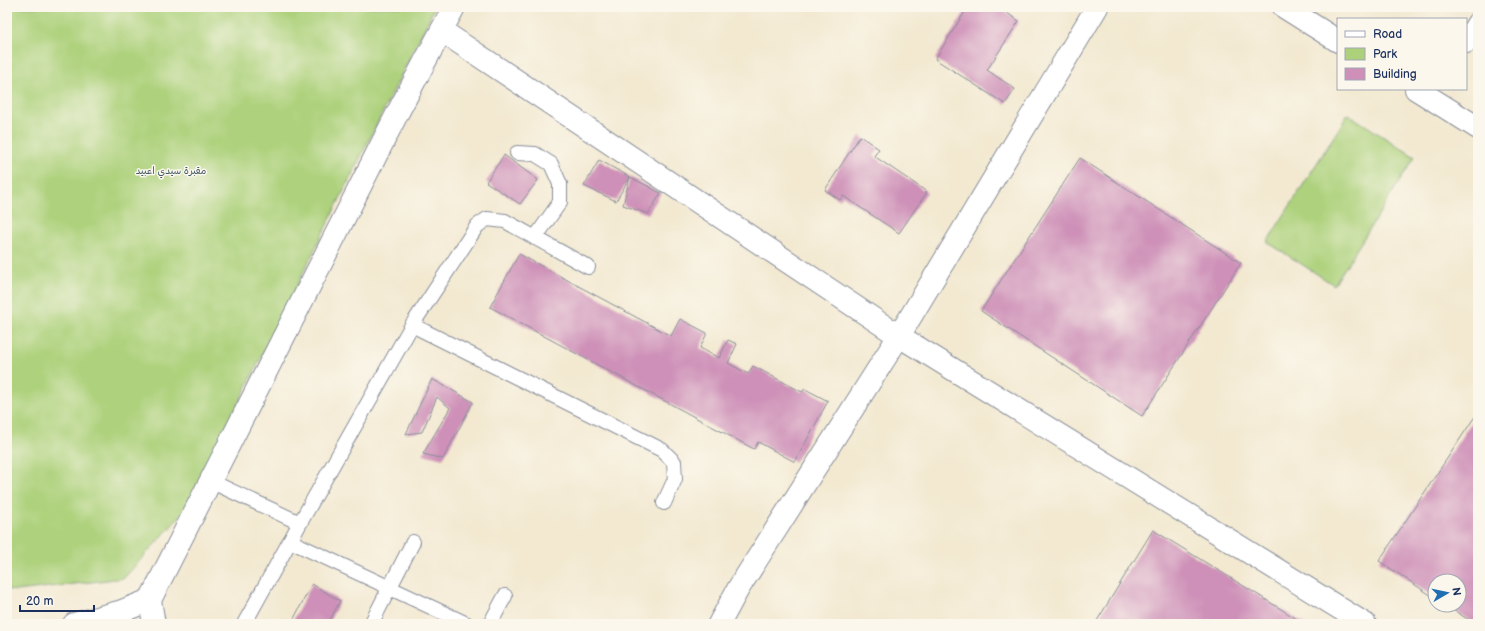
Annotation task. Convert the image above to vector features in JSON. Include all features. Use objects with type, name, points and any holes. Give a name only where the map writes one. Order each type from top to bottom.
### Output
[{"type":"street","points":[[154,624],[150,600],[391,126],[454,7]]},
{"type":"street","points":[[719,624],[742,582],[899,336],[1097,7]]},
{"type":"street","points":[[1295,10],[1337,40]]},
{"type":"street","points":[[1467,40],[1478,23]]},
{"type":"street","points":[[442,31],[899,336],[1365,624]]},
{"type":"street","points":[[1428,92],[1478,128]]},
{"type":"street","points":[[74,624],[114,613],[150,600]]},
{"type":"lane","points":[[517,153],[535,154],[551,164],[560,184],[560,202],[536,238]]},
{"type":"lane","points":[[244,624],[412,325],[477,226],[488,219],[505,221],[588,267]]},
{"type":"lane","points":[[412,325],[662,450],[674,462],[675,479],[664,503]]},
{"type":"lane","points":[[210,481],[300,522]]},
{"type":"lane","points":[[290,540],[467,624]]},
{"type":"lane","points":[[371,624],[412,542]]},
{"type":"lane","points":[[490,624],[505,596]]},
{"type":"green space","name":"مقبرة سيدي اعبيد","points":[[7,7],[435,7],[185,511],[124,578],[17,591],[7,590]]},
{"type":"green space","points":[[1348,114],[1415,157],[1334,285],[1267,242]]},
{"type":"building","points":[[968,7],[998,7],[1019,21],[987,70],[1015,89],[1005,104],[935,59]]},
{"type":"building","points":[[860,136],[879,149],[874,156],[927,192],[899,233],[843,196],[840,200],[825,190]]},
{"type":"building","points":[[504,155],[538,180],[520,204],[486,182]]},
{"type":"building","points":[[1080,158],[1241,263],[1142,416],[981,311]]},
{"type":"building","points":[[599,160],[630,177],[616,201],[584,186]]},
{"type":"building","points":[[630,177],[661,193],[648,214],[623,205]]},
{"type":"building","points":[[519,254],[671,336],[680,319],[707,333],[700,348],[719,358],[728,340],[737,344],[728,363],[748,374],[753,366],[802,392],[805,389],[828,401],[795,462],[758,442],[754,449],[490,307]]},
{"type":"building","points":[[432,379],[473,402],[443,459],[423,454],[450,408],[437,397],[422,432],[406,434]]},
{"type":"building","points":[[1478,412],[1478,624],[1475,624],[1458,613],[1467,613],[1467,573],[1427,573],[1427,593],[1379,561]]},
{"type":"building","points":[[1153,530],[1305,624],[1095,624]]},
{"type":"building","points":[[312,584],[340,601],[328,624],[291,624]]}]
